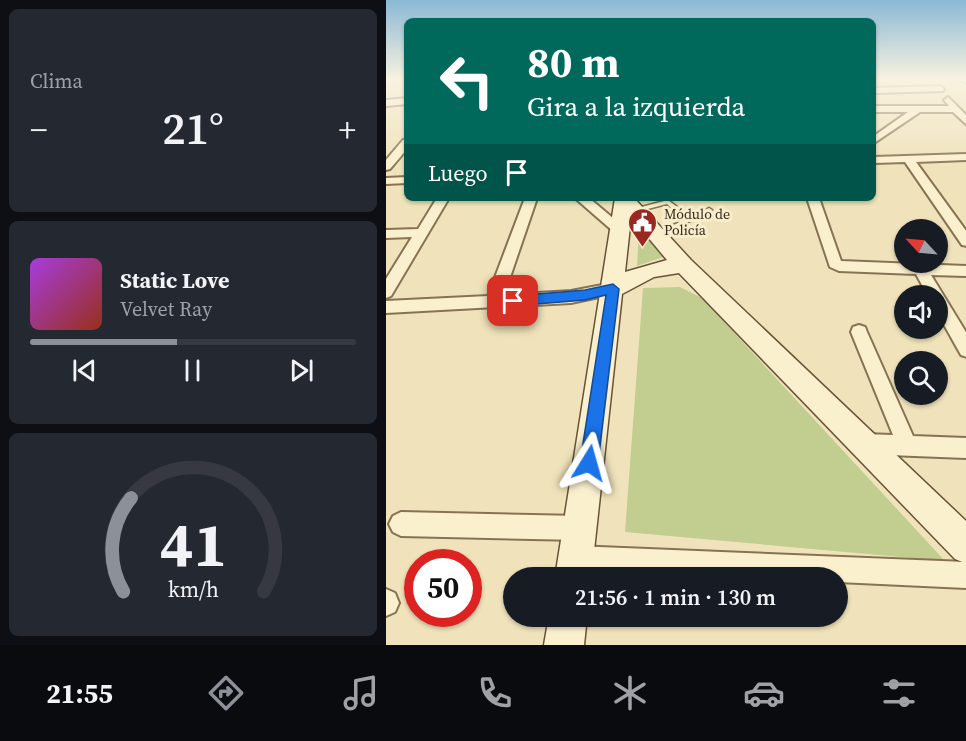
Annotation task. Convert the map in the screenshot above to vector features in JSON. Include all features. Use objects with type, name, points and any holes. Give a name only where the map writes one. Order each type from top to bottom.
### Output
[{"type":"main road","points":[[574,567],[626,209],[658,235],[684,265],[966,547]]},
{"type":"main road","points":[[613,289],[626,279],[650,269],[684,265]]},
{"type":"main road","points":[[564,645],[566,627]]},
{"type":"street","points":[[876,139],[918,109]]},
{"type":"street","points":[[955,109],[966,122]]},
{"type":"street","points":[[386,166],[404,148]]},
{"type":"street","points":[[876,160],[966,157]]},
{"type":"street","points":[[909,159],[966,242]]},
{"type":"street","points":[[386,180],[404,180]]},
{"type":"street","points":[[386,292],[441,201]]},
{"type":"street","points":[[494,302],[530,201]]},
{"type":"street","points":[[593,201],[626,209]]},
{"type":"street","points":[[814,201],[835,264],[844,268],[894,268]]},
{"type":"street","points":[[386,234],[421,233]]},
{"type":"street","points":[[948,270],[966,271]]},
{"type":"street","points":[[386,307],[585,295],[613,289]]},
{"type":"street","points":[[948,318],[966,350]]},
{"type":"street","points":[[859,332],[907,445]]},
{"type":"street","points":[[862,444],[966,448]]},
{"type":"street","points":[[401,524],[546,530],[580,528]]},
{"type":"street","points":[[848,573],[966,575]]},
{"type":"lane","points":[[626,209],[668,202],[689,220]]},
{"type":"lane","points":[[658,235],[709,210]]},
{"type":"green space","points":[[639,230],[666,256],[637,266]]},
{"type":"green space","points":[[680,287],[702,298],[945,561],[625,532],[643,288]]},
{"type":"place","name":"Módulo de Policía","points":[[643,248]]},
{"type":"route","points":[[513,301],[570,297],[613,289],[589,463]]}]
